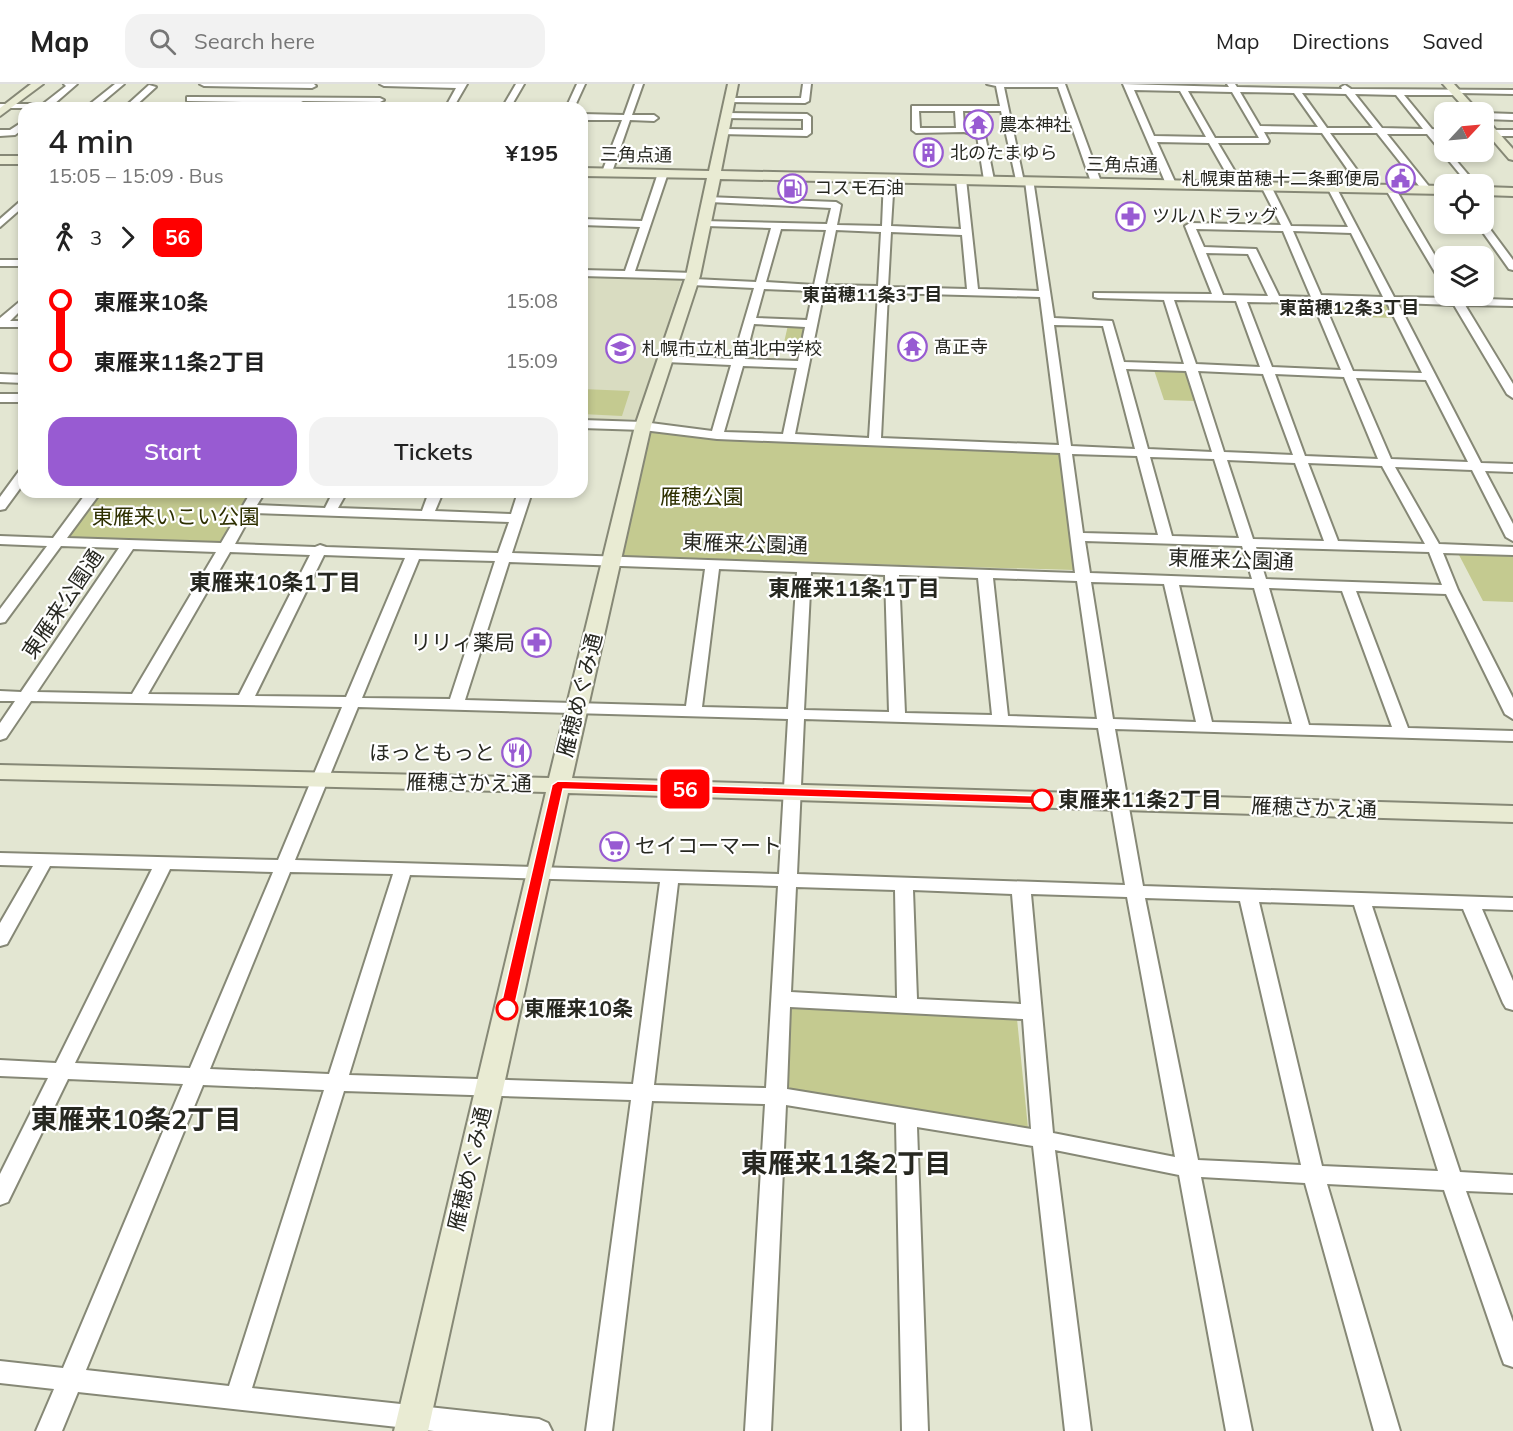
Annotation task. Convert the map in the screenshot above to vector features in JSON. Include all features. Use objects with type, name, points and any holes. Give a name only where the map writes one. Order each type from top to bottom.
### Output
[{"type":"street","points":[[2,107],[27,84]]},
{"type":"street","points":[[2,107],[38,84]]},
{"type":"street","points":[[51,102],[74,84],[68,84]]},
{"type":"street","points":[[97,102],[120,84]]},
{"type":"street","points":[[242,102],[187,101],[204,84],[313,85]]},
{"type":"street","points":[[384,84],[463,85]]},
{"type":"street","points":[[325,102],[380,100],[392,84]]},
{"type":"street","points":[[510,102],[520,84]]},
{"type":"street","points":[[573,102],[581,84]]},
{"type":"street","points":[[607,172],[639,84]]},
{"type":"street","name":"雁穂めぐみ通","points":[[412,1425],[576,709],[644,426],[693,279],[733,84]]},
{"type":"street","points":[[730,100],[805,101],[807,84]]},
{"type":"street","points":[[991,84],[1062,85],[1096,182]]},
{"type":"street","points":[[999,84],[1025,181],[1044,294],[1077,537],[1108,724],[1118,803],[1239,1431]]},
{"type":"street","points":[[1505,84],[1513,92]]},
{"type":"street","points":[[299,102],[313,85]]},
{"type":"street","points":[[453,102],[463,85]]},
{"type":"street","points":[[1171,184],[1128,86],[1513,92]]},
{"type":"street","points":[[1182,86],[1210,140],[1219,149],[1238,185]]},
{"type":"street","points":[[135,102],[152,87]]},
{"type":"street","points":[[1151,139],[1267,144],[1233,87]]},
{"type":"street","points":[[1289,88],[1324,130],[1365,188]]},
{"type":"street","points":[[1346,88],[1426,189]]},
{"type":"street","points":[[1398,92],[1434,138]]},
{"type":"street","points":[[1455,92],[1513,101]]},
{"type":"street","points":[[2,107],[18,107]]},
{"type":"street","points":[[989,180],[981,135],[960,128],[960,130],[916,130],[915,108],[1005,109]]},
{"type":"street","points":[[959,108],[960,128]]},
{"type":"street","points":[[723,132],[807,133],[807,117],[727,116]]},
{"type":"street","points":[[1494,116],[1513,117]]},
{"type":"street","points":[[588,117],[654,118]]},
{"type":"street","points":[[0,133],[12,133],[18,128]]},
{"type":"street","points":[[1258,129],[1434,132]]},
{"type":"street","points":[[1494,131],[1513,133]]},
{"type":"street","points":[[1494,138],[1513,156]]},
{"type":"street","points":[[0,160],[18,160]]},
{"type":"street","points":[[1454,162],[1464,174]]},
{"type":"street","name":"三角点通","points":[[588,172],[1434,189]]},
{"type":"street","points":[[629,274],[663,173]]},
{"type":"street","points":[[875,441],[889,178]]},
{"type":"street","points":[[962,179],[973,292]]},
{"type":"street","points":[[1266,186],[1287,228],[1386,463],[1435,549],[1451,590],[1513,714]]},
{"type":"street","points":[[1332,187],[1513,537]]},
{"type":"street","points":[[1390,188],[1434,262]]},
{"type":"street","points":[[1494,191],[1513,192]]},
{"type":"street","points":[[711,200],[836,205],[788,438]]},
{"type":"street","points":[[0,224],[18,207]]},
{"type":"street","points":[[588,222],[647,224]]},
{"type":"street","points":[[706,223],[966,232]]},
{"type":"street","points":[[717,435],[777,226]]},
{"type":"street","points":[[1219,298],[1190,226],[1354,230]]},
{"type":"street","points":[[1490,234],[1513,267]]},
{"type":"street","points":[[1494,240],[1507,240]]},
{"type":"street","points":[[1199,250],[1252,251],[1275,299]]},
{"type":"street","points":[[1,264],[18,263]]},
{"type":"street","points":[[588,273],[629,274],[760,286],[1044,294]]},
{"type":"street","points":[[1098,295],[1275,299],[1434,299]]},
{"type":"street","points":[[1168,297],[1260,582],[1302,730]]},
{"type":"street","points":[[1240,298],[1265,370],[1333,546]]},
{"type":"street","points":[[1494,301],[1513,303]]},
{"type":"street","points":[[1461,306],[1513,394]]},
{"type":"street","points":[[0,324],[18,307]]},
{"type":"street","points":[[750,321],[812,324]]},
{"type":"street","points":[[1048,321],[1108,323],[1166,540]]},
{"type":"street","points":[[0,324],[18,324]]},
{"type":"street","points":[[666,359],[802,365]]},
{"type":"street","points":[[1119,365],[1430,376]]},
{"type":"street","points":[[0,378],[18,376]]},
{"type":"street","points":[[0,398],[18,398]]},
{"type":"street","points":[[588,424],[644,426],[717,435],[1513,468]]},
{"type":"street","points":[[0,506],[18,482]]},
{"type":"street","points":[[0,485],[15,486]]},
{"type":"street","points":[[0,619],[90,498]]},
{"type":"street","points":[[137,699],[254,498]]},
{"type":"street","points":[[329,512],[337,498]]},
{"type":"street","points":[[427,515],[434,498]]},
{"type":"street","points":[[456,704],[523,498]]},
{"type":"street","points":[[248,509],[516,518]]},
{"type":"street","points":[[1077,537],[1513,551]]},
{"type":"street","points":[[0,540],[129,544]]},
{"type":"street","name":"東雁来公園通","points":[[0,735],[129,544],[1451,590]]},
{"type":"street","points":[[245,700],[320,549]]},
{"type":"street","points":[[49,1431],[414,553]]},
{"type":"street","points":[[693,713],[713,564]]},
{"type":"street","points":[[758,1431],[782,999],[790,792],[804,567]]},
{"type":"street","points":[[892,570],[897,716]]},
{"type":"street","points":[[985,573],[1000,719]]},
{"type":"street","points":[[1170,579],[1205,728]]},
{"type":"street","points":[[1347,585],[1402,733]]},
{"type":"street","points":[[0,696],[350,704],[456,704],[693,713],[897,716],[1205,728],[1513,736]]},
{"type":"street","name":"雁穂さかえ通","points":[[0,772],[558,785],[1513,814]]},
{"type":"street","points":[[0,859],[539,872],[1513,904]]},
{"type":"street","points":[[0,939],[45,860]]},
{"type":"street","points":[[0,1196],[164,863]]},
{"type":"street","points":[[237,1398],[402,870]]},
{"type":"street","points":[[599,1431],[640,1093],[670,877]]},
{"type":"street","points":[[904,884],[907,1005]]},
{"type":"street","points":[[1021,889],[1043,1139],[1078,1431]]},
{"type":"street","points":[[1248,896],[1314,1176],[1387,1431]]},
{"type":"street","points":[[1360,899],[1452,1182],[1513,1356]]},
{"type":"street","points":[[1470,903],[1513,1003]]},
{"type":"street","points":[[782,999],[1031,1011]]},
{"type":"street","points":[[0,1068],[489,1089],[777,1096],[1043,1139],[1187,1168],[1513,1184]]},
{"type":"street","points":[[906,1117],[915,1431]]},
{"type":"street","points":[[0,1372],[237,1398],[412,1425],[538,1431]]},
{"type":"shaded area","name":"札幌市立札苗北中学校","points":[[588,276],[682,279],[637,419],[588,419]]},
{"type":"green space","points":[[1323,301],[1385,303],[1394,318],[1331,316]]},
{"type":"green space","points":[[788,325],[808,326],[803,348],[783,347]]},
{"type":"green space","points":[[1154,370],[1185,371],[1195,401],[1164,400]]},
{"type":"green space","points":[[588,389],[630,391],[622,416],[588,414]]},
{"type":"green space","name":"雁穂公園","points":[[647,426],[716,437],[1059,452],[1074,570],[617,557]]},
{"type":"green space","name":"東雁来いこい公園","points":[[97,498],[246,498],[219,543],[67,538]]},
{"type":"green space","points":[[1459,555],[1513,556],[1513,602],[1483,601]]},
{"type":"green space","points":[[791,1007],[1017,1019],[1028,1128],[788,1088]]},
{"type":"bus line","name":"56","points":[[507,1009],[558,785],[1042,800]]},
{"type":"place","name":"農本神社","points":[[978,125]]},
{"type":"place","name":"北のたまゆら","points":[[929,153]]},
{"type":"place","name":"札幌東苗穂十二条郵便局","points":[[1401,179]]},
{"type":"place","name":"コスモ石油","points":[[793,188]]},
{"type":"place","name":"ツルハドラッグ","points":[[1131,216]]},
{"type":"place","name":"髙正寺","points":[[913,347]]},
{"type":"place","name":"札幌市立札苗北中学校","points":[[621,349]]},
{"type":"place","name":"リリィ薬局","points":[[536,643]]},
{"type":"place","name":"ほっともっと","points":[[516,753]]},
{"type":"place","name":"東雁来11条2丁目","points":[[1042,800]]},
{"type":"place","name":"セイコーマート","points":[[614,846]]},
{"type":"place","name":"東雁来10条","points":[[507,1009]]},
{"type":"district","name":"東苗穂11条3丁目","points":[[872,295]]},
{"type":"district","name":"東苗穂12条3丁目","points":[[1349,308]]},
{"type":"district","name":"東雁来10条1丁目","points":[[275,582]]},
{"type":"district","name":"東雁来11条1丁目","points":[[854,588]]},
{"type":"district","name":"東雁来10条2丁目","points":[[136,1120]]},
{"type":"district","name":"東雁来11条2丁目","points":[[846,1164]]}]
